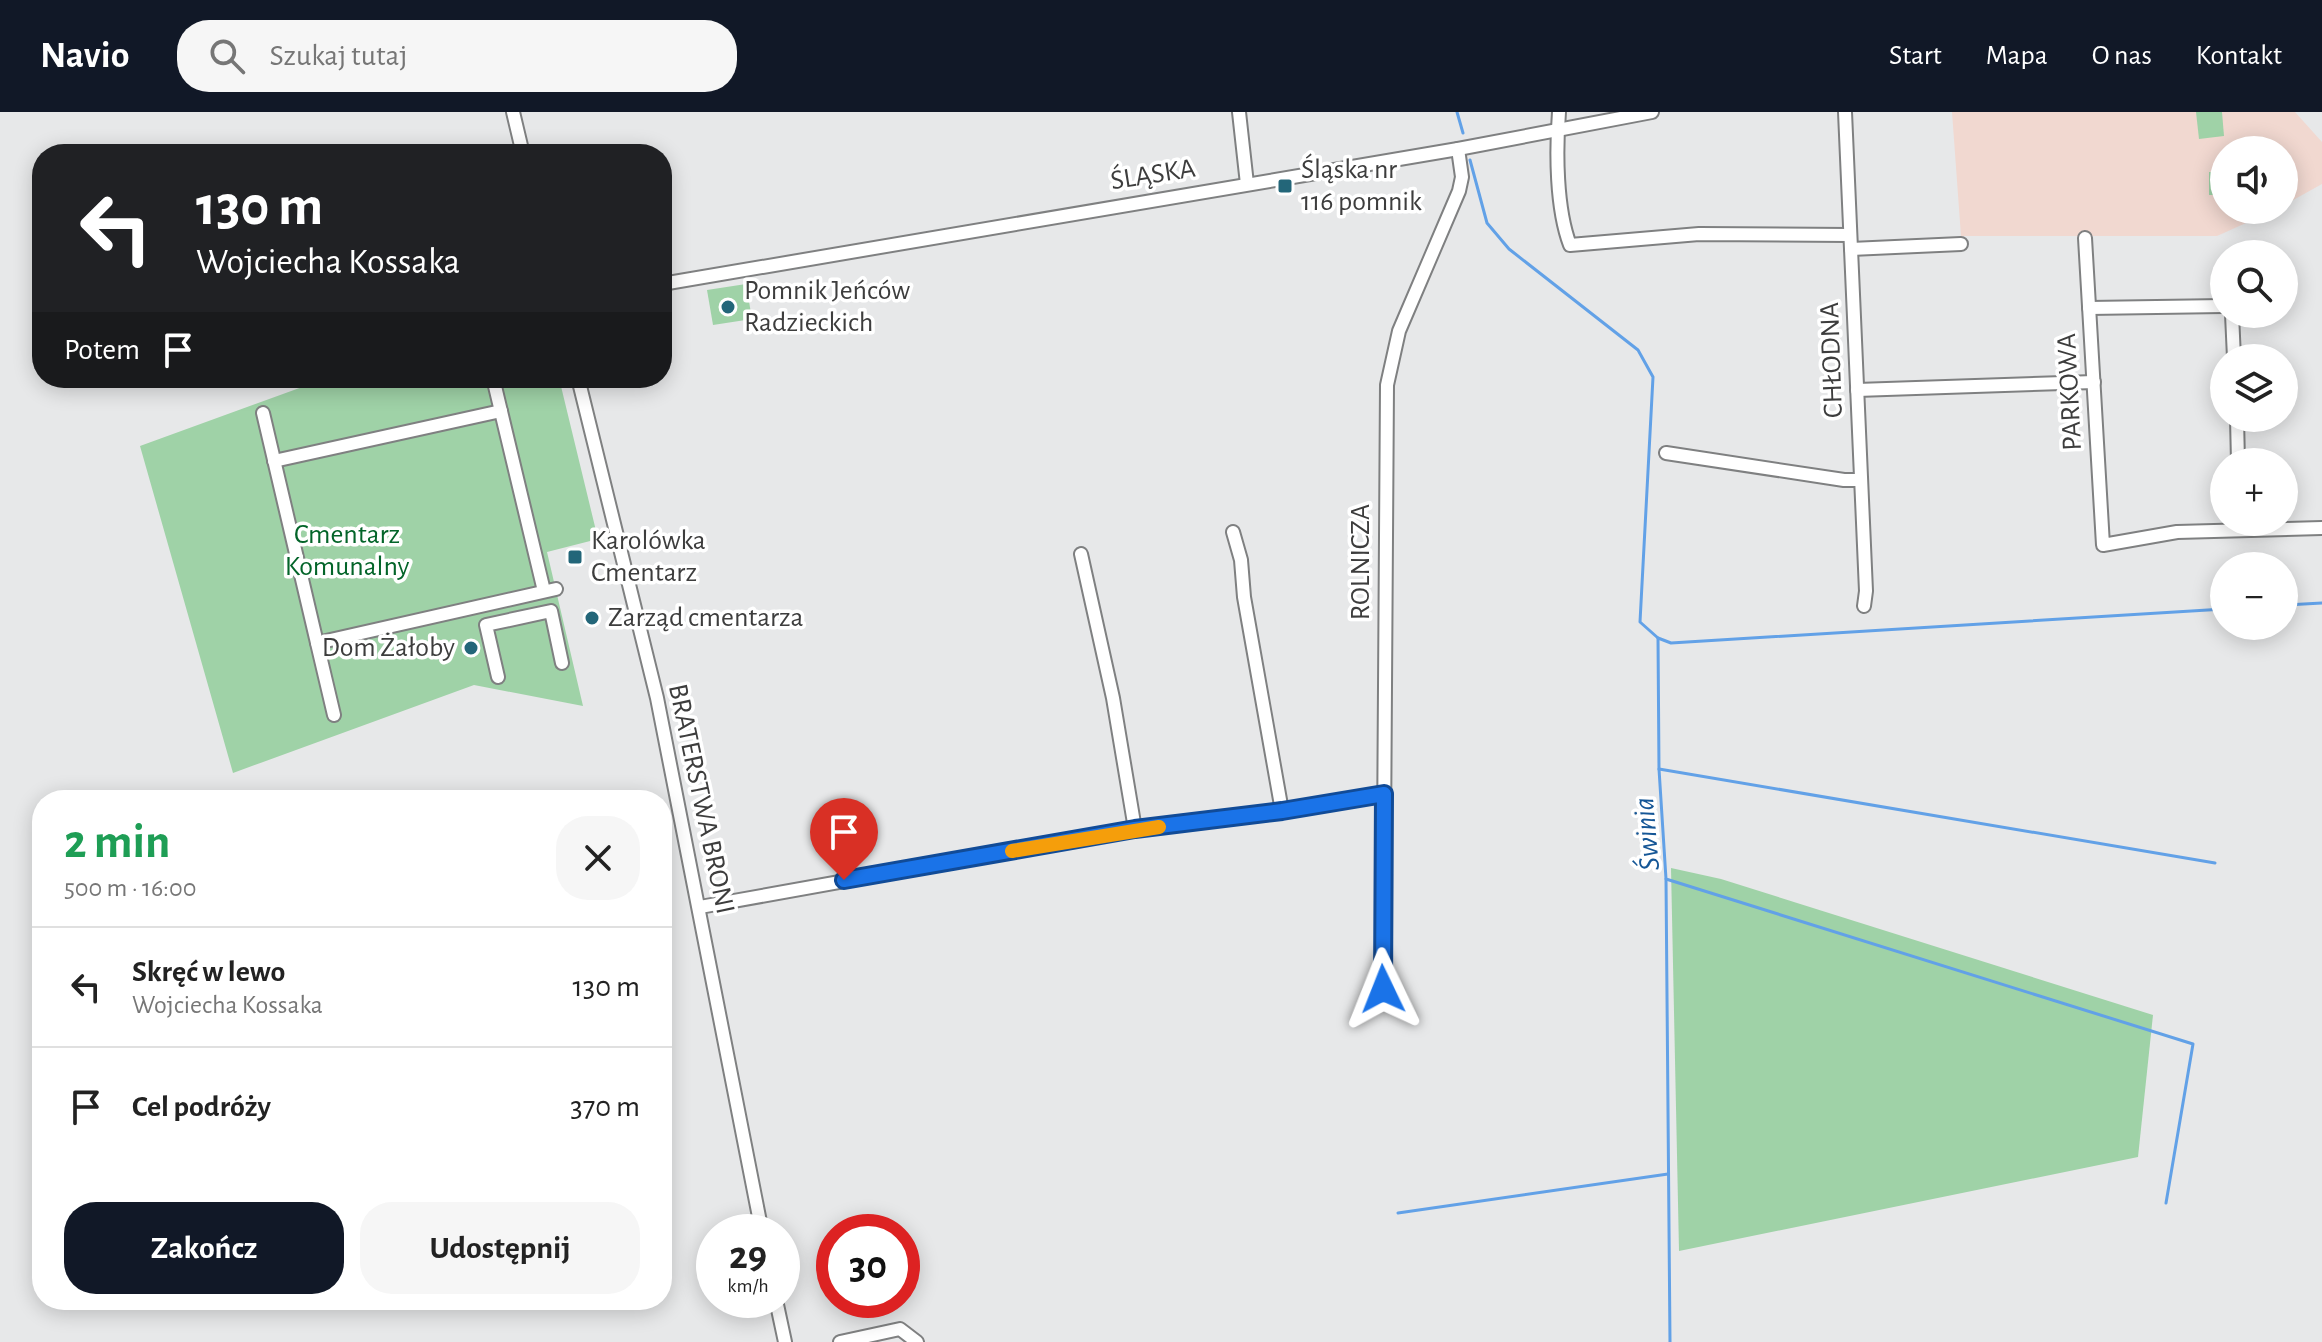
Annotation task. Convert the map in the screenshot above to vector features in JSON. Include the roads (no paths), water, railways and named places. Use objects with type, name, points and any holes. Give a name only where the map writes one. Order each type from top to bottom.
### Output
[{"type":"street","points":[[513,112],[521,144]]},
{"type":"street","points":[[1239,112],[1247,184]]},
{"type":"street","points":[[1559,112],[1557,131],[1564,229],[1570,245],[1699,234],[1961,244]]},
{"type":"street","name":"ŚLĄSKA","points":[[672,282],[1458,149],[1652,112]]},
{"type":"street","name":"CHŁODNA","points":[[1845,112],[1866,591],[1864,606]]},
{"type":"street","name":"ROLNICZA","points":[[1383,989],[1387,385],[1399,331],[1459,191],[1462,177],[1458,149]]},
{"type":"street","name":"PARKOWA","points":[[2085,238],[2103,545],[2210,528]]},
{"type":"street","points":[[2089,308],[2210,306]]},
{"type":"street","points":[[1857,390],[2094,382]]},
{"type":"street","points":[[495,388],[548,590],[562,663]]},
{"type":"street","name":"BRATERSTWA BRONI","points":[[580,388],[657,698],[759,1214]]},
{"type":"street","points":[[274,461],[501,411]]},
{"type":"street","points":[[263,413],[334,715]]},
{"type":"street","points":[[1666,453],[1861,480]]},
{"type":"street","points":[[2298,527],[2322,528]]},
{"type":"street","points":[[1233,532],[1241,560],[1244,597],[1282,811]]},
{"type":"street","points":[[1081,554],[1113,698],[1135,829]]},
{"type":"street","points":[[317,643],[548,590]]},
{"type":"street","points":[[481,606],[498,677]]},
{"type":"street","points":[[486,625],[551,611]]},
{"type":"street","points":[[700,907],[1135,829],[1282,811],[1384,794]]},
{"type":"street","points":[[780,1318],[785,1342]]},
{"type":"street","points":[[840,1342],[900,1329],[917,1342]]},
{"type":"waterway","name":"Świnia","points":[[1457,112],[1463,133]]},
{"type":"waterway","name":"Świnia","points":[[1470,160],[1487,223],[1509,249],[1638,350],[1653,377],[1640,622],[1658,638],[1659,769],[1666,879],[2193,1044],[2166,1203]]},
{"type":"waterway","points":[[2298,604],[2322,603]]},
{"type":"waterway","points":[[1658,638],[1671,643],[2210,610]]},
{"type":"waterway","points":[[1659,769],[2215,863]]},
{"type":"waterway","points":[[1666,879],[1670,1342]]},
{"type":"waterway","points":[[1398,1213],[1668,1174]]},
{"type":"place","name":"Śląska nr 116 pomnik","points":[[1285,186]]},
{"type":"place","name":"Pomnik Jeńców Radzieckich","points":[[728,307]]},
{"type":"place","name":"Karolówka Cmentarz","points":[[575,557]]},
{"type":"place","name":"Zarząd cmentarza","points":[[592,618]]},
{"type":"place","name":"Dom Żałoby","points":[[471,648]]},
{"type":"park label","name":"Cmentarz Komunalny","points":[[347,551]]}]
